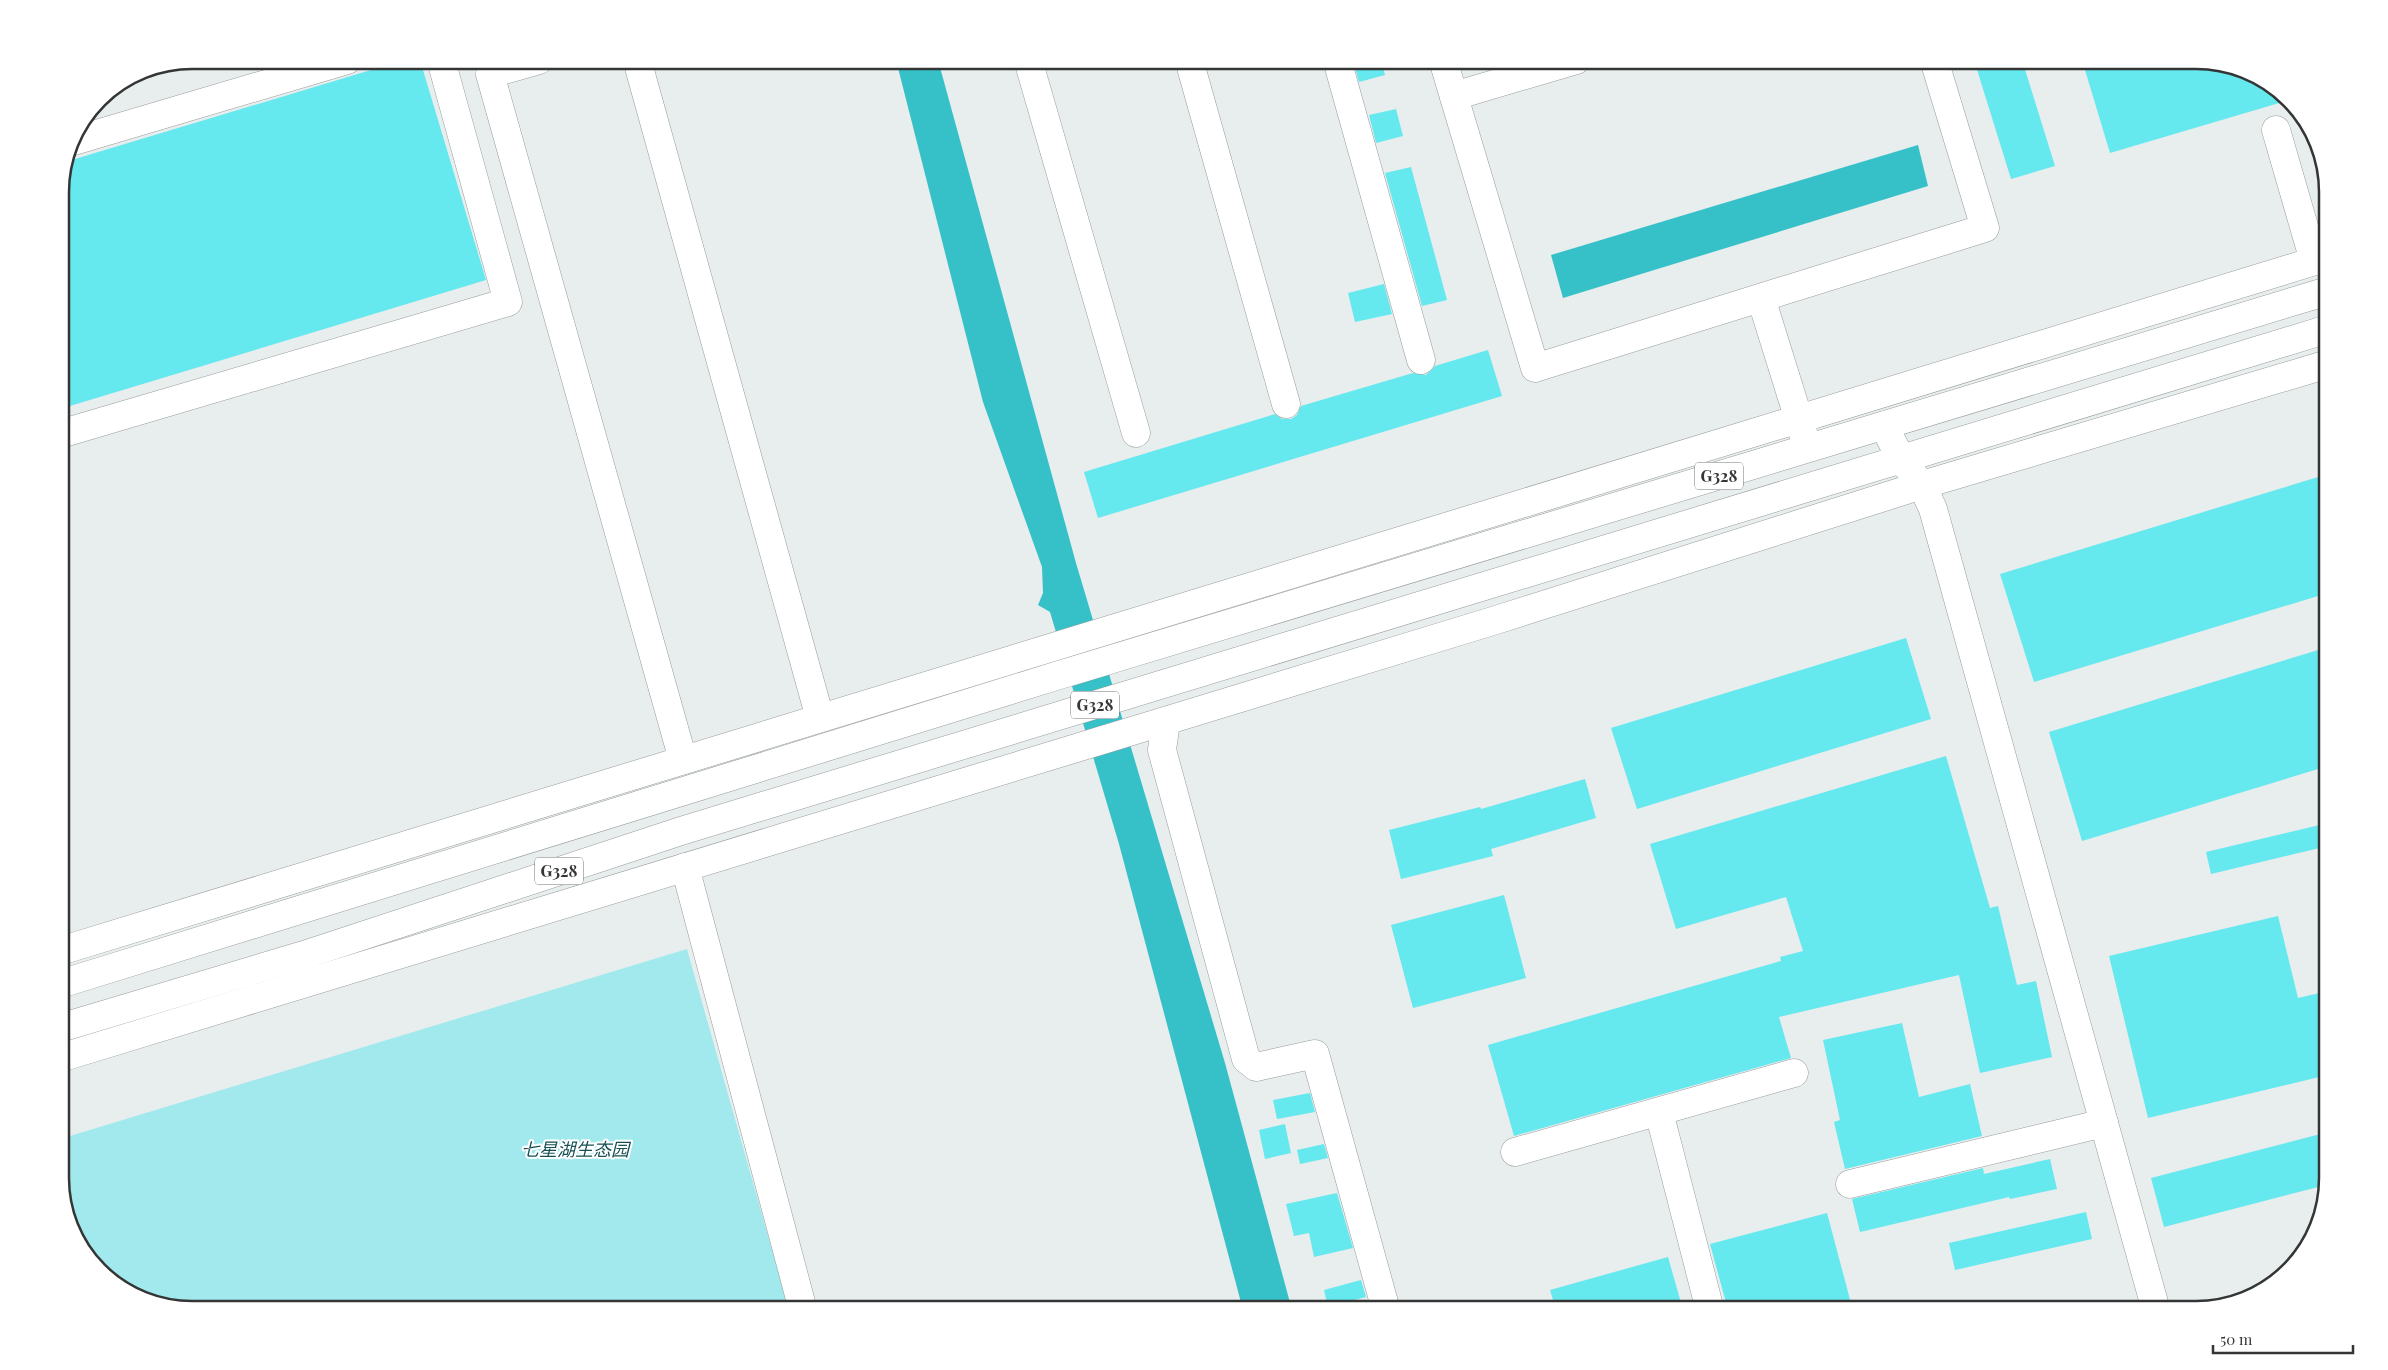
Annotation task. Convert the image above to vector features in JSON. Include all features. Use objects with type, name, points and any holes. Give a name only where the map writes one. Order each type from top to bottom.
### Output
[{"type":"main road","points":[[80,139],[317,69]]},
{"type":"main road","points":[[69,431],[508,302],[444,69]]},
{"type":"main road","points":[[508,69],[490,74],[683,760]]},
{"type":"main road","points":[[640,69],[820,718]]},
{"type":"main road","points":[[1031,69],[1136,432]]},
{"type":"main road","points":[[1192,69],[1286,404]]},
{"type":"main road","points":[[1340,69],[1421,360]]},
{"type":"main road","points":[[1446,69],[1535,368],[1985,228],[1937,69]]},
{"type":"main road","points":[[1454,96],[1546,69]]},
{"type":"main road","points":[[2276,130],[2319,253]]},
{"type":"main road","points":[[69,945],[683,760],[2319,260]]},
{"type":"main road","name":"G328","points":[[69,981],[1056,676],[2319,294]]},
{"type":"main road","points":[[1761,298],[1808,449]]},
{"type":"main road","name":"G328","points":[[69,1025],[304,955],[681,831],[2319,332]]},
{"type":"main road","points":[[69,1055],[1069,750],[1922,485],[2319,367]]},
{"type":"main road","points":[[1884,426],[1901,459],[1922,485],[1933,509],[2153,1301]]},
{"type":"main road","points":[[1153,724],[1162,750],[1246,1059],[1256,1067],[1315,1054],[1384,1301]]},
{"type":"main road","points":[[685,867],[801,1301]]},
{"type":"main road","points":[[1515,1152],[1794,1073]]},
{"type":"main road","points":[[1658,1112],[1708,1301]]},
{"type":"main road","points":[[1850,1184],[2104,1123]]},
{"type":"green space","name":"七星湖生态园","points":[[687,949],[786,1301],[192,1301],[160,1297],[130,1285],[117,1276],[94,1253],[81,1233],[75,1218],[69,1186],[69,1136]]},
{"type":"shaded area","points":[[898,69],[940,69],[1076,563],[1225,1063],[1290,1301],[1241,1301],[1119,844],[1050,612],[1038,605],[1043,593],[1042,567],[983,402]]},
{"type":"shaded area","points":[[1918,145],[1928,186],[1563,298],[1551,255]]},
{"type":"building","points":[[374,69],[423,69],[486,280],[69,406],[69,184],[73,160]]},
{"type":"building","points":[[1355,69],[1383,69],[1385,75],[1359,82]]},
{"type":"building","points":[[1977,69],[2025,69],[2055,166],[2011,179]]},
{"type":"building","points":[[2085,69],[2212,70],[2228,73],[2258,85],[2281,103],[2110,153]]},
{"type":"building","points":[[1396,109],[1403,136],[1376,143],[1369,115]]},
{"type":"building","points":[[1411,167],[1447,300],[1422,306],[1385,173]]},
{"type":"building","points":[[1384,284],[1392,314],[1355,322],[1348,293]]},
{"type":"building","points":[[1488,350],[1502,396],[1098,518],[1084,472],[1275,414],[1282,419],[1291,419],[1297,415],[1301,406],[1413,373],[1426,375],[1435,366]]},
{"type":"building","points":[[2319,477],[2319,596],[2034,682],[2000,574]]},
{"type":"building","points":[[1906,638],[1931,719],[1637,809],[1611,728]]},
{"type":"building","points":[[2319,650],[2319,769],[2082,841],[2049,732]]},
{"type":"building","points":[[1946,756],[1990,908],[1998,906],[2017,985],[2036,981],[2052,1057],[1980,1073],[1959,975],[1779,1017],[1791,1058],[1514,1136],[1488,1045],[1781,961],[1780,957],[1803,951],[1786,897],[1676,929],[1650,844]]},
{"type":"building","points":[[1585,779],[1596,818],[1491,849],[1493,856],[1401,879],[1389,830],[1480,807],[1481,809]]},
{"type":"building","points":[[2319,825],[2319,848],[2211,874],[2206,852]]},
{"type":"building","points":[[1504,895],[1526,978],[1413,1008],[1391,925]]},
{"type":"building","points":[[2278,916],[2298,998],[2319,993],[2319,1077],[2148,1118],[2109,956]]},
{"type":"building","points":[[1902,1023],[1919,1097],[1970,1084],[1982,1136],[1845,1169],[1834,1122],[1840,1120],[1823,1040]]},
{"type":"building","points":[[1310,1093],[1315,1112],[1277,1119],[1273,1100]]},
{"type":"building","points":[[1285,1124],[1291,1153],[1265,1159],[1259,1130]]},
{"type":"building","points":[[2319,1134],[2318,1187],[2164,1227],[2151,1178]]},
{"type":"building","points":[[1324,1144],[1328,1158],[1300,1164],[1297,1150]]},
{"type":"building","points":[[2050,1159],[2057,1189],[2010,1199],[2009,1197],[1860,1232],[1852,1199],[1983,1168],[1984,1174]]},
{"type":"building","points":[[1337,1193],[1353,1248],[1314,1257],[1309,1233],[1294,1236],[1286,1204]]},
{"type":"building","points":[[2086,1212],[2092,1239],[1955,1270],[1949,1243]]},
{"type":"building","points":[[1827,1213],[1850,1301],[1726,1301],[1710,1244]]},
{"type":"building","points":[[1668,1257],[1680,1301],[1553,1301],[1550,1290]]},
{"type":"building","points":[[1361,1280],[1366,1297],[1351,1301],[1327,1301],[1324,1290]]}]
